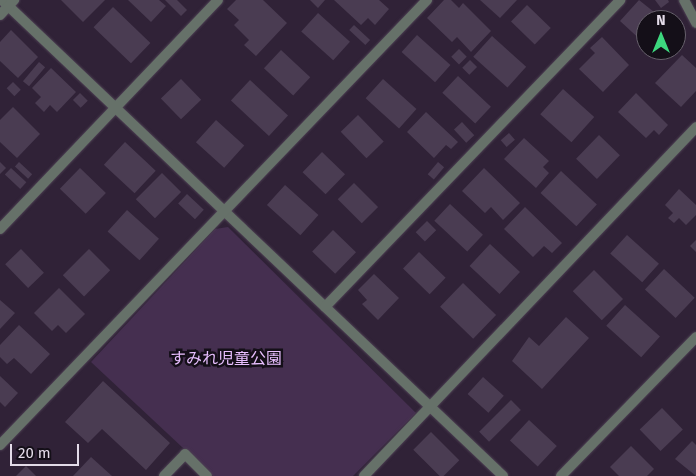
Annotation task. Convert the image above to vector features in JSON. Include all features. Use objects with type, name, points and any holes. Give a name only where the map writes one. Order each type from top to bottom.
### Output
[{"type":"street","points":[[0,229],[218,0]]},
{"type":"street","points":[[0,445],[427,0]]},
{"type":"street","points":[[325,307],[620,0]]},
{"type":"street","points":[[684,0],[696,23]]},
{"type":"street","points":[[0,15],[8,2],[503,476]]},
{"type":"street","points":[[364,476],[431,408],[696,127]]},
{"type":"street","points":[[561,476],[696,337]]},
{"type":"street","points":[[164,476],[185,454],[207,476]]},
{"type":"green space","name":"すみれ児童公園","points":[[228,227],[416,413],[353,476],[213,476],[91,362],[215,229]]},
{"type":"building","points":[[61,0],[105,0],[83,22]]},
{"type":"building","points":[[128,0],[159,0],[166,6],[151,22]]},
{"type":"building","points":[[165,0],[177,0],[187,10],[181,16]]},
{"type":"building","points":[[236,0],[263,0],[287,23],[256,56],[244,45],[249,40],[234,25],[239,20],[227,9]]},
{"type":"building","points":[[310,0],[325,0],[318,8]]},
{"type":"building","points":[[334,0],[379,0],[389,9],[375,25],[368,18],[361,25]]},
{"type":"building","points":[[444,0],[451,0],[459,8],[463,3],[491,31],[471,52],[457,37],[452,42],[427,18]]},
{"type":"building","points":[[480,0],[517,0],[500,18]]},
{"type":"building","points":[[639,0],[652,10],[636,10],[636,36],[620,21]]},
{"type":"building","points":[[655,0],[668,0],[669,2],[661,8]]},
{"type":"building","points":[[527,5],[551,28],[535,44],[511,22]]},
{"type":"building","points":[[113,7],[150,43],[131,63],[94,27]]},
{"type":"building","points":[[318,13],[350,42],[333,60],[301,32]]},
{"type":"building","points":[[354,25],[370,40],[365,45],[349,30]]},
{"type":"building","points":[[11,30],[38,57],[18,78],[0,61],[0,42]]},
{"type":"building","points":[[417,35],[450,65],[435,82],[402,52]]},
{"type":"building","points":[[492,36],[526,67],[507,88],[473,57]]},
{"type":"building","points":[[602,37],[629,65],[603,92],[579,69],[595,53],[590,48]]},
{"type":"building","points":[[459,49],[467,57],[459,65],[451,57]]},
{"type":"building","points":[[281,50],[310,77],[293,96],[264,68]]},
{"type":"building","points":[[686,59],[696,68],[696,91],[681,107],[655,83],[677,60]]},
{"type":"building","points":[[470,60],[477,67],[469,75],[462,68]]},
{"type":"building","points":[[39,62],[45,67],[29,86],[23,81]]},
{"type":"building","points":[[51,68],[76,92],[57,112],[50,105],[44,112],[35,103],[41,97],[32,88]]},
{"type":"building","points":[[458,76],[491,107],[475,124],[442,93]]},
{"type":"building","points":[[181,79],[201,100],[181,119],[161,98]]},
{"type":"building","points":[[383,79],[416,109],[399,128],[366,98]]},
{"type":"building","points":[[250,80],[288,115],[269,136],[231,100]]},
{"type":"building","points":[[13,82],[21,90],[14,96],[7,88]]},
{"type":"building","points":[[563,89],[594,117],[571,142],[540,114]]},
{"type":"building","points":[[80,93],[88,101],[81,108],[73,100]]},
{"type":"building","points":[[636,93],[668,125],[659,135],[654,130],[646,138],[618,112]]},
{"type":"building","points":[[13,107],[40,134],[17,158],[0,142],[0,120]]},
{"type":"building","points":[[426,112],[458,142],[451,149],[446,145],[434,158],[407,132]]},
{"type":"building","points":[[358,115],[384,142],[366,158],[341,132]]},
{"type":"building","points":[[216,120],[244,145],[224,168],[196,142]]},
{"type":"building","points":[[462,122],[474,135],[466,143],[454,130]]},
{"type":"building","points":[[509,133],[515,140],[507,147],[501,140]]},
{"type":"building","points":[[599,135],[620,155],[597,179],[576,159]]},
{"type":"building","points":[[524,138],[549,161],[543,167],[549,173],[536,188],[504,159]]},
{"type":"building","points":[[125,142],[156,171],[135,193],[104,165]]},
{"type":"building","points":[[322,152],[345,174],[326,194],[303,172]]},
{"type":"building","points":[[0,162],[6,168],[0,174]]},
{"type":"building","points":[[19,162],[32,174],[28,179],[15,166]]},
{"type":"building","points":[[438,162],[444,167],[434,179],[428,174]]},
{"type":"building","points":[[11,168],[26,182],[20,189],[5,175]]},
{"type":"building","points":[[80,168],[106,193],[86,214],[60,189]]},
{"type":"building","points":[[484,168],[520,203],[503,220],[491,207],[485,213],[462,191]]},
{"type":"building","points":[[561,171],[597,204],[576,226],[541,193]]},
{"type":"building","points":[[162,173],[181,192],[155,218],[136,199]]},
{"type":"building","points":[[354,183],[378,207],[362,223],[338,199]]},
{"type":"building","points":[[285,185],[318,215],[300,235],[267,205]]},
{"type":"building","points":[[679,189],[696,205],[696,215],[686,225],[679,218],[674,223],[668,218],[673,213],[665,205]]},
{"type":"building","points":[[187,194],[204,210],[195,219],[178,204]]},
{"type":"building","points":[[450,204],[483,235],[467,252],[434,221]]},
{"type":"building","points":[[525,207],[562,243],[552,253],[544,246],[533,257],[504,229]]},
{"type":"building","points":[[127,210],[159,239],[140,260],[108,232]]},
{"type":"building","points":[[427,221],[436,230],[425,242],[416,232]]},
{"type":"building","points":[[333,230],[356,252],[335,274],[312,252]]},
{"type":"building","points":[[627,235],[659,264],[642,282],[610,254]]},
{"type":"building","points":[[696,240],[696,252],[690,246]]},
{"type":"building","points":[[490,244],[520,272],[500,294],[470,266]]},
{"type":"building","points":[[21,249],[44,273],[28,288],[5,264]]},
{"type":"building","points":[[89,249],[110,270],[84,296],[63,275]]},
{"type":"building","points":[[419,252],[446,278],[430,294],[403,269]]},
{"type":"building","points":[[664,269],[695,298],[676,318],[645,289]]},
{"type":"building","points":[[594,270],[623,299],[602,320],[573,291]]},
{"type":"building","points":[[374,274],[399,298],[378,320],[362,304],[367,300],[358,290]]},
{"type":"building","points":[[463,283],[496,315],[473,339],[440,307]]},
{"type":"building","points":[[59,288],[85,314],[66,333],[58,325],[52,331],[34,313]]},
{"type":"building","points":[[0,300],[15,313],[0,329]]},
{"type":"building","points":[[625,305],[660,336],[641,357],[606,326]]},
{"type":"building","points":[[566,317],[589,338],[542,389],[512,361],[529,337],[539,346]]},
{"type":"building","points":[[19,325],[50,354],[31,374],[14,358],[7,364],[0,357],[0,345]]},
{"type":"building","points":[[0,376],[18,393],[5,407],[0,402]]},
{"type":"building","points":[[483,377],[504,396],[488,413],[468,394]]},
{"type":"building","points":[[103,381],[170,443],[146,470],[102,429],[88,443],[65,422]]},
{"type":"building","points":[[511,400],[521,410],[489,442],[479,432]]},
{"type":"building","points":[[662,408],[683,430],[661,451],[640,430]]},
{"type":"building","points":[[529,420],[557,446],[538,466],[510,440]]},
{"type":"building","points":[[431,432],[459,460],[444,476],[440,476],[413,450]]},
{"type":"building","points":[[692,441],[696,445],[696,476],[675,459]]},
{"type":"building","points":[[631,446],[654,469],[647,476],[619,476],[610,467]]},
{"type":"building","points":[[91,457],[112,476],[73,476]]},
{"type":"building","points":[[26,466],[36,476],[16,476]]}]
